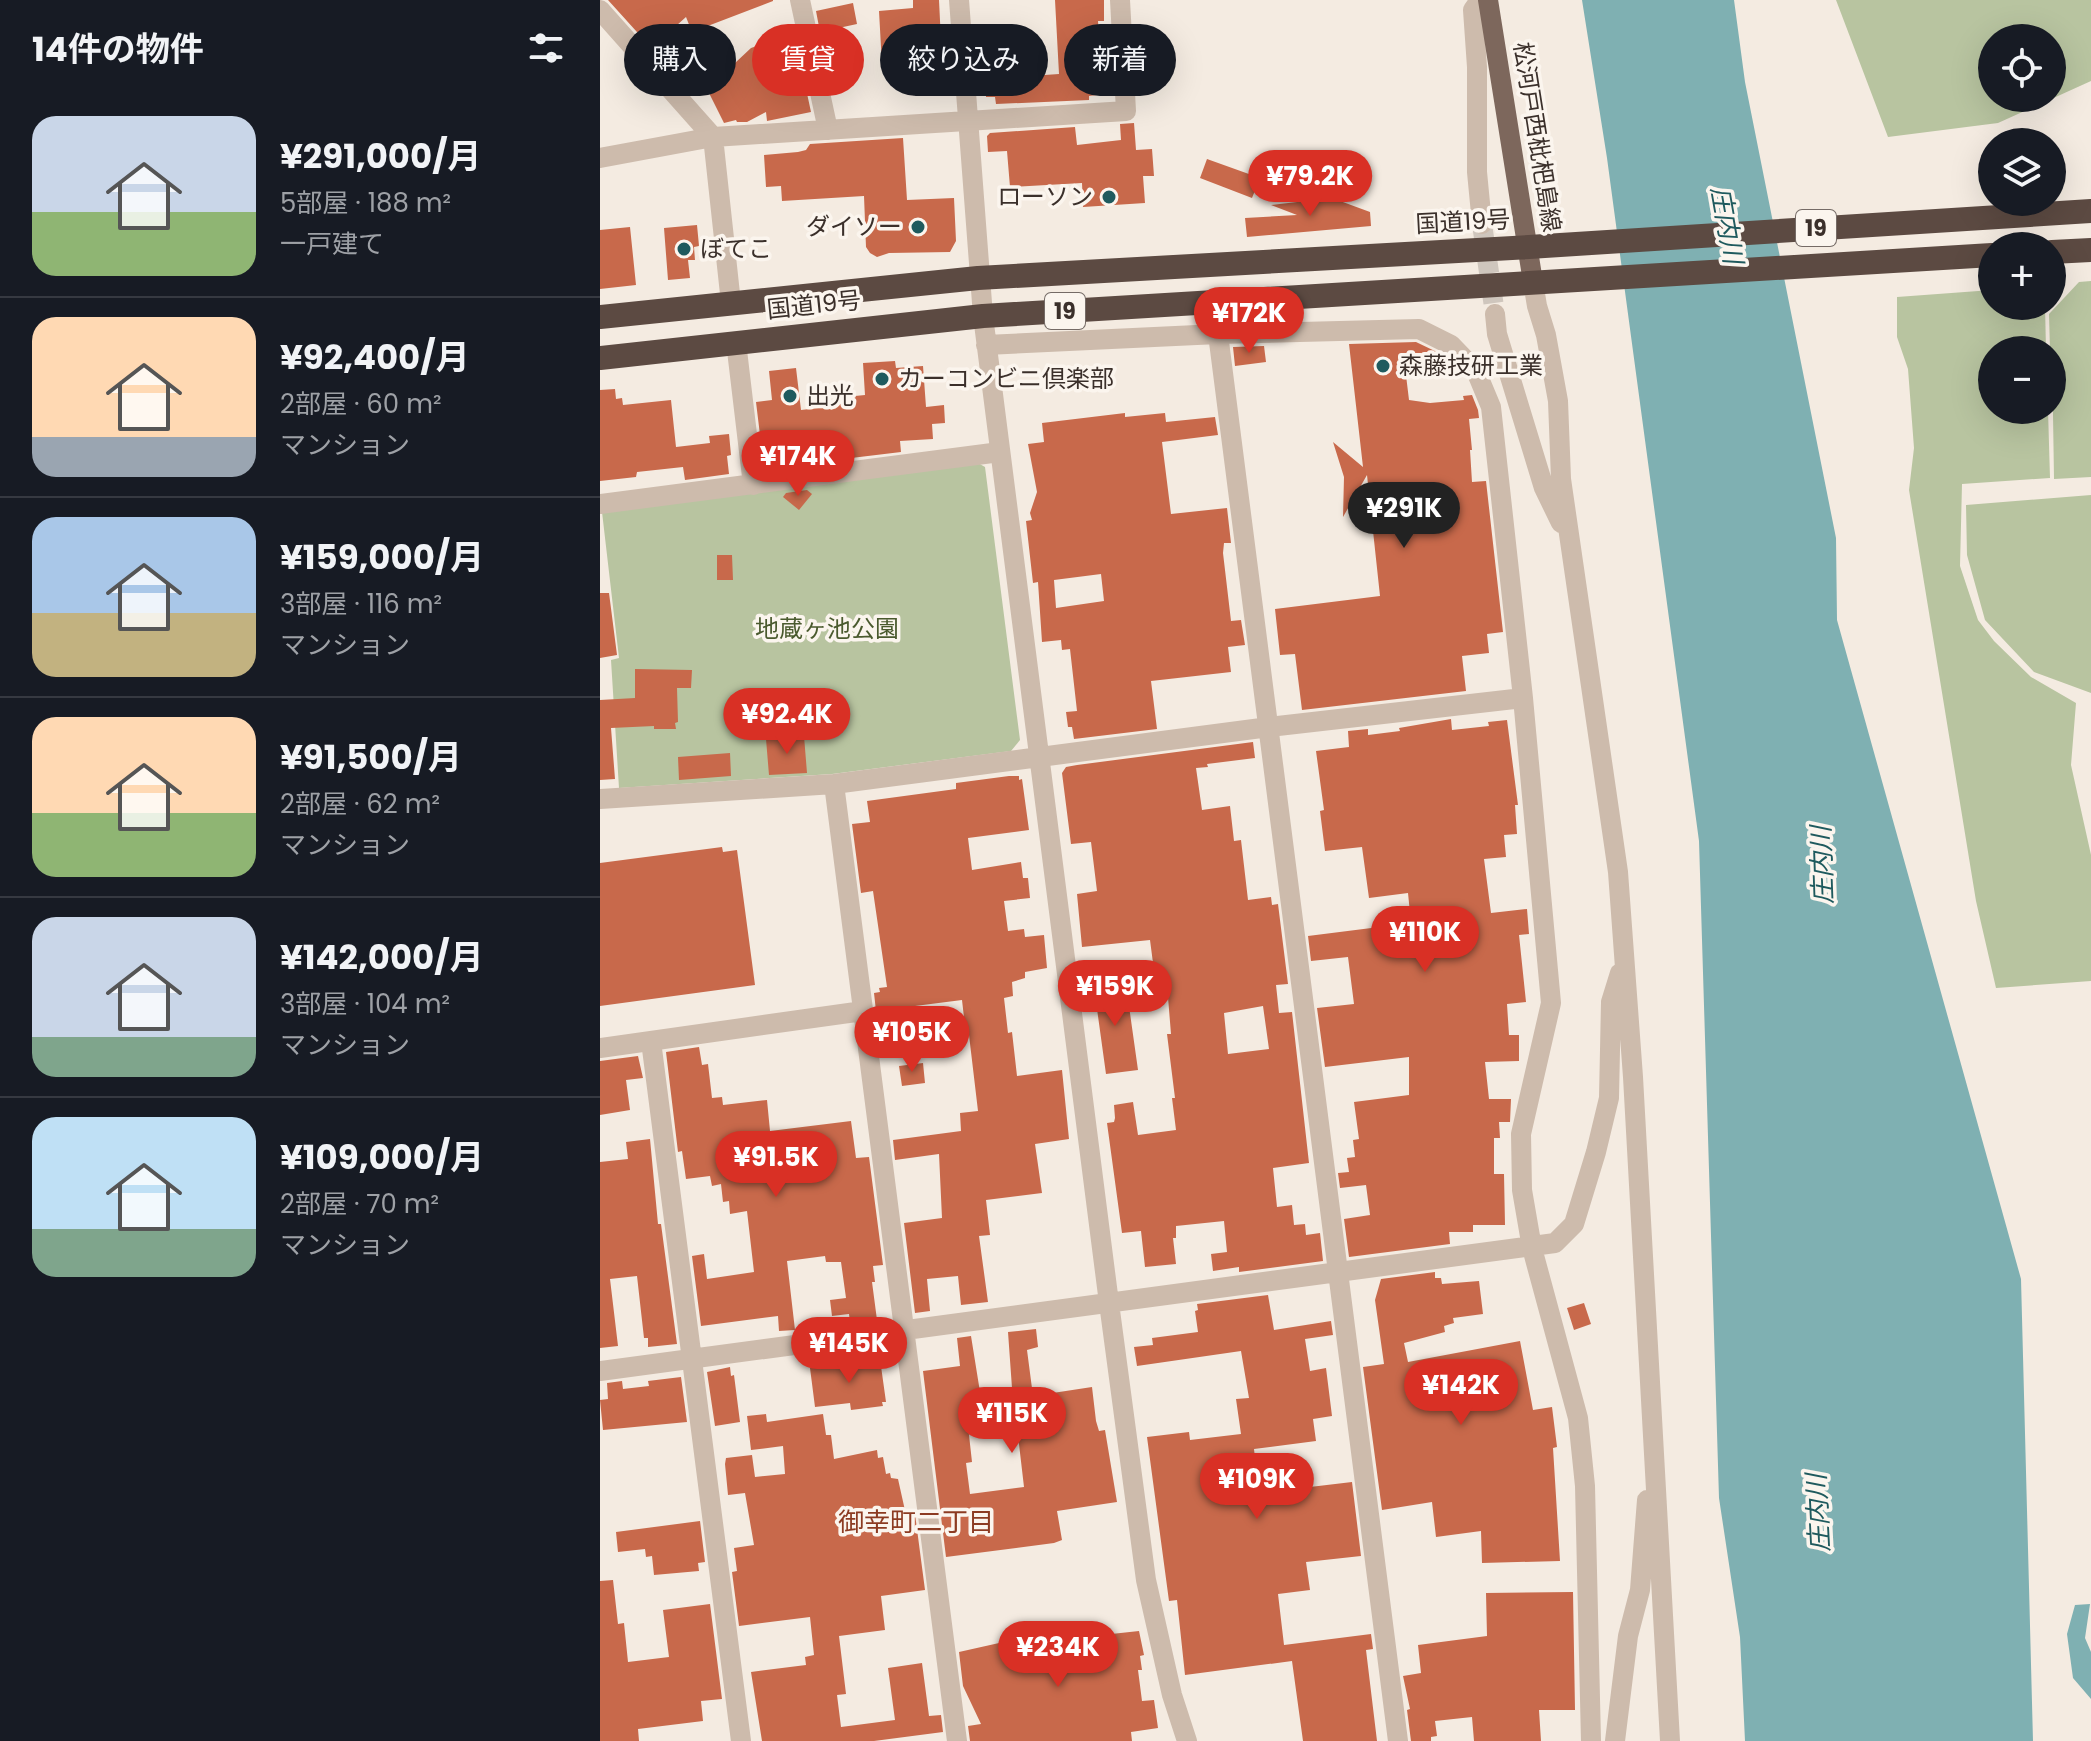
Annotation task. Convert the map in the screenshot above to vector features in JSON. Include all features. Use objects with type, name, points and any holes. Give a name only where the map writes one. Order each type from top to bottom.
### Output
[{"type":"highway","name":"国道19号","points":[[600,317],[978,278],[2091,211]]},
{"type":"highway","points":[[2066,251],[2091,250]]},
{"type":"highway","name":"国道19号","points":[[600,358],[983,316],[1978,256]]},
{"type":"main road","name":"松河戸西枇杷島線","points":[[1488,0],[1535,246],[1537,282]]},
{"type":"street","points":[[800,0],[828,130]]},
{"type":"street","points":[[959,0],[978,278],[1109,1303],[1146,1580],[1172,1695],[1187,1741]]},
{"type":"street","points":[[600,158],[713,137],[1126,111],[1120,0]]},
{"type":"street","points":[[1480,0],[1473,10],[1477,67],[1477,172],[1482,224]]},
{"type":"street","points":[[600,10],[713,137],[731,303]]},
{"type":"street","points":[[1537,282],[1537,306],[1546,335],[1558,401],[1561,479],[1618,872],[1634,1092],[1670,1741]]},
{"type":"street","points":[[1495,314],[1497,334],[1544,488],[1552,509],[1569,537]]},
{"type":"street","points":[[986,345],[1218,334],[1419,329],[1451,345],[1476,371],[1491,407],[1523,698],[1551,1003],[1521,1134],[1522,1190],[1532,1248],[1578,1418],[1585,1486],[1591,1741]]},
{"type":"street","points":[[1218,334],[1398,1741]]},
{"type":"street","points":[[736,342],[753,485]]},
{"type":"street","points":[[600,504],[1000,452]]},
{"type":"street","points":[[600,799],[834,784],[1269,727],[1523,698]]},
{"type":"street","points":[[834,784],[957,1741]]},
{"type":"street","points":[[600,1371],[1555,1243],[1574,1224],[1596,1152],[1609,1098],[1611,1002],[1623,962]]},
{"type":"street","points":[[600,1048],[863,1011]]},
{"type":"street","points":[[651,1041],[741,1741]]},
{"type":"street","points":[[1615,1741],[1628,1636],[1640,1590],[1648,1494],[1656,1478]]},
{"type":"green space","points":[[1836,0],[2091,0],[2091,81],[2066,92],[2066,24],[1978,24],[1978,112],[2022,112],[1998,123],[1888,137]]},
{"type":"green space","points":[[2091,281],[2091,477],[2054,479],[2053,424],[2066,424],[2066,336],[2050,336],[2049,320],[2066,320],[2066,296],[2079,282]]},
{"type":"green space","points":[[1978,291],[1978,320],[2045,320],[2046,336],[1978,336],[1978,424],[2048,424],[2050,478],[1962,484],[1960,566],[1978,620],[1994,641],[2031,677],[2076,703],[2071,765],[2091,855],[2091,981],[1996,988],[1976,901],[1909,490],[1914,448],[1908,369],[1897,337],[1897,297]]},
{"type":"green space","name":"地蔵ヶ池公園","points":[[978,463],[985,467],[1020,740],[1011,751],[832,774],[619,788],[611,660],[619,658],[602,512]]},
{"type":"green space","points":[[2091,495],[2091,693],[2034,672],[1985,620],[1967,555],[1966,505]]},
{"type":"water","name":"庄内川","points":[[1582,0],[1734,0],[1745,82],[1836,538],[1837,620],[2021,1279],[2033,1741],[1745,1741],[1740,1637],[1719,1498],[1699,841],[1607,158]]},
{"type":"water","points":[[2090,1604],[2085,1638],[2091,1652],[2091,1699],[2073,1678],[2067,1634],[2075,1605]]},
{"type":"building","points":[[608,0],[773,0],[713,24],[689,24],[686,17],[678,24],[630,24]]},
{"type":"building","points":[[913,0],[939,0],[940,24],[880,24],[880,29],[879,11],[913,8]]},
{"type":"building","points":[[1055,0],[1104,0],[1104,21],[1098,21],[1098,24],[1064,24],[1064,96],[1089,96],[1089,100],[996,104],[995,97],[986,97],[1048,96],[1048,75],[1059,74]]},
{"type":"building","points":[[853,3],[857,24],[818,24],[816,11]]},
{"type":"building","points":[[751,48],[752,96],[808,96],[811,112],[767,121],[766,112],[747,122],[736,120],[724,123],[710,96],[736,96],[736,62]]},
{"type":"building","points":[[1134,123],[1136,150],[1152,149],[1154,176],[1143,176],[1145,203],[1083,207],[1082,183],[1010,187],[1007,151],[988,152],[987,136],[990,133],[1075,127],[1077,145],[1121,140],[1120,124]]},
{"type":"building","points":[[903,138],[907,200],[954,198],[956,241],[950,252],[889,253],[877,257],[866,247],[864,196],[782,201],[781,186],[766,187],[764,155],[798,152],[806,150],[810,144]]},
{"type":"building","points":[[1207,159],[1260,178],[1252,198],[1200,178]]},
{"type":"building","points":[[1332,198],[1370,212],[1371,226],[1247,237],[1245,218],[1297,215],[1271,205]]},
{"type":"building","points":[[697,225],[699,246],[694,247],[695,260],[688,260],[690,278],[668,280],[664,228]]},
{"type":"building","points":[[630,227],[636,285],[600,289],[600,230]]},
{"type":"building","points":[[1416,342],[1439,353],[1439,362],[1405,367],[1409,400],[1430,403],[1464,400],[1463,396],[1472,395],[1478,410],[1479,418],[1469,419],[1472,482],[1486,481],[1503,632],[1487,634],[1489,653],[1462,656],[1466,691],[1302,710],[1295,654],[1280,655],[1275,609],[1380,596],[1367,475],[1343,517],[1344,477],[1333,442],[1363,467],[1349,344]]},
{"type":"building","points":[[1264,346],[1266,362],[1235,366],[1233,347]]},
{"type":"building","points":[[895,361],[896,368],[923,366],[926,407],[944,405],[945,423],[932,424],[933,439],[900,441],[901,452],[843,459],[843,452],[808,457],[809,463],[764,468],[756,402],[772,400],[769,371],[796,368],[801,410],[836,406],[835,398],[865,395],[863,363]]},
{"type":"building","points":[[615,389],[616,399],[622,398],[623,405],[671,400],[676,447],[710,443],[709,436],[729,434],[729,474],[685,480],[683,467],[637,472],[636,477],[600,481],[600,390]]},
{"type":"building","points":[[1125,413],[1125,417],[1165,413],[1166,422],[1215,417],[1218,435],[1162,442],[1171,514],[1227,508],[1231,543],[1224,543],[1223,553],[1231,621],[1241,620],[1245,645],[1228,647],[1231,672],[1151,681],[1157,729],[1074,739],[1072,727],[1068,727],[1066,712],[1077,711],[1070,649],[1062,650],[1061,640],[1042,642],[1038,582],[1033,583],[1026,521],[1032,520],[1030,513],[1037,492],[1028,444],[1044,442],[1042,423]],"holes":[[[1101,574],[1104,601],[1056,608],[1054,580]]]},
{"type":"building","points":[[807,490],[812,494],[799,510],[783,497],[786,493]]},
{"type":"building","points":[[717,555],[732,555],[733,580],[717,580]]},
{"type":"building","points":[[600,593],[609,593],[617,655],[600,658]]},
{"type":"building","points":[[635,669],[692,670],[691,688],[677,688],[676,729],[654,729],[654,726],[611,728],[615,779],[600,780],[600,700],[635,698]]},
{"type":"building","points":[[1451,719],[1452,730],[1489,726],[1488,722],[1507,720],[1518,805],[1515,805],[1517,834],[1504,835],[1506,857],[1484,859],[1491,913],[1527,909],[1529,934],[1519,935],[1526,1002],[1507,1004],[1509,1035],[1519,1035],[1519,1061],[1485,1062],[1489,1099],[1511,1099],[1510,1122],[1499,1122],[1500,1138],[1494,1138],[1494,1174],[1504,1174],[1505,1225],[1473,1225],[1473,1232],[1449,1232],[1450,1244],[1349,1257],[1344,1219],[1370,1215],[1366,1185],[1340,1188],[1338,1173],[1349,1172],[1347,1158],[1355,1157],[1353,1140],[1359,1139],[1354,1102],[1409,1095],[1409,1057],[1325,1067],[1317,1008],[1354,1004],[1348,957],[1311,961],[1308,936],[1411,923],[1408,893],[1369,898],[1362,847],[1325,851],[1320,811],[1324,810],[1316,751],[1349,747],[1348,731],[1368,729],[1368,735]]},
{"type":"building","points":[[804,736],[807,773],[769,775],[766,739]]},
{"type":"building","points":[[1253,742],[1255,758],[1196,768],[1202,810],[1230,806],[1234,841],[1241,840],[1248,900],[1271,897],[1272,905],[1278,904],[1288,984],[1276,985],[1279,1013],[1292,1012],[1309,1163],[1273,1168],[1277,1207],[1292,1205],[1294,1225],[1305,1224],[1306,1235],[1320,1233],[1323,1261],[1239,1272],[1239,1267],[1213,1271],[1211,1254],[1227,1252],[1224,1221],[1176,1226],[1176,1238],[1173,1238],[1176,1264],[1145,1267],[1141,1231],[1122,1233],[1107,1123],[1114,1122],[1114,1105],[1133,1102],[1138,1135],[1176,1130],[1167,1034],[1171,1034],[1167,985],[1162,986],[1157,963],[1153,963],[1150,940],[1082,947],[1077,894],[1097,891],[1091,842],[1071,844],[1062,773],[1066,767]],"holes":[[[1263,1006],[1269,1049],[1228,1054],[1224,1013]]]},
{"type":"building","points":[[730,753],[731,776],[679,780],[678,757]]},
{"type":"building","points":[[1009,776],[1022,779],[1029,830],[968,838],[972,870],[1021,862],[1023,878],[1028,878],[1030,898],[1004,901],[1008,931],[1024,929],[1025,937],[1044,935],[1047,968],[1025,972],[1025,978],[1012,982],[1013,996],[1004,998],[1008,1033],[1012,1032],[1017,1076],[1062,1070],[1069,1139],[1035,1144],[1042,1193],[986,1200],[990,1235],[979,1236],[988,1302],[961,1305],[958,1276],[927,1279],[930,1311],[915,1313],[904,1223],[942,1218],[939,1154],[895,1160],[893,1140],[961,1131],[960,1113],[978,1111],[969,1035],[966,1035],[962,1000],[876,1011],[874,993],[880,992],[879,988],[887,987],[873,891],[861,893],[852,824],[870,822],[867,801],[956,789],[956,783]]},
{"type":"building","points":[[722,847],[723,852],[737,850],[755,985],[600,1006],[600,863]]},
{"type":"building","points":[[1115,976],[1119,1000],[1128,999],[1138,1070],[1106,1074],[1093,980]]},
{"type":"building","points":[[699,1047],[702,1065],[708,1064],[712,1098],[722,1097],[723,1105],[767,1100],[770,1131],[851,1121],[856,1158],[869,1157],[883,1265],[873,1266],[877,1320],[850,1323],[849,1314],[832,1316],[830,1300],[846,1298],[841,1262],[826,1262],[825,1256],[787,1261],[795,1330],[779,1331],[778,1316],[701,1326],[692,1256],[704,1254],[707,1279],[754,1272],[747,1211],[730,1214],[729,1201],[723,1202],[721,1184],[712,1186],[710,1176],[686,1179],[682,1151],[678,1152],[666,1052]]},
{"type":"building","points":[[638,1056],[643,1078],[626,1080],[630,1110],[600,1115],[600,1061]]},
{"type":"building","points":[[923,1063],[925,1083],[902,1086],[899,1066]]},
{"type":"building","points":[[650,1139],[658,1224],[661,1224],[677,1344],[648,1347],[648,1338],[644,1338],[637,1276],[610,1279],[618,1346],[600,1348],[600,1162],[628,1159],[626,1142]]},
{"type":"building","points":[[1435,1272],[1435,1278],[1441,1278],[1442,1284],[1479,1281],[1483,1314],[1453,1318],[1454,1323],[1444,1326],[1445,1332],[1404,1343],[1408,1362],[1520,1341],[1533,1410],[1552,1407],[1557,1447],[1553,1448],[1560,1561],[1482,1563],[1481,1531],[1436,1537],[1432,1502],[1382,1510],[1363,1367],[1384,1364],[1375,1300],[1381,1279]]},
{"type":"building","points":[[1268,1295],[1274,1330],[1331,1321],[1333,1335],[1305,1339],[1310,1371],[1326,1368],[1332,1416],[1313,1419],[1316,1441],[1254,1449],[1259,1493],[1352,1482],[1361,1556],[1306,1562],[1310,1590],[1278,1594],[1284,1645],[1371,1634],[1373,1649],[1366,1650],[1377,1741],[1303,1741],[1292,1661],[1185,1675],[1177,1600],[1169,1601],[1147,1437],[1189,1432],[1190,1440],[1241,1434],[1236,1399],[1249,1398],[1241,1351],[1137,1366],[1134,1347],[1153,1345],[1152,1338],[1198,1332],[1197,1304]]},
{"type":"building","points":[[1584,1303],[1591,1324],[1574,1330],[1567,1308]]},
{"type":"building","points":[[1036,1329],[1038,1347],[1027,1350],[1033,1396],[1092,1387],[1099,1431],[1105,1430],[1117,1502],[1057,1511],[1062,1540],[1054,1543],[946,1557],[923,1371],[960,1366],[957,1338],[971,1336],[980,1392],[1012,1388],[1008,1332]],"holes":[[[1015,1410],[1024,1487],[970,1494],[966,1463],[972,1462],[967,1417]]]},
{"type":"building","points":[[880,1359],[886,1402],[882,1402],[883,1406],[851,1410],[850,1403],[815,1407],[810,1368]]},
{"type":"building","points":[[730,1367],[731,1376],[734,1375],[740,1422],[715,1426],[707,1372]]},
{"type":"building","points":[[681,1377],[687,1422],[603,1430],[600,1400],[608,1399],[607,1383],[622,1381],[623,1389],[649,1386],[648,1381]]},
{"type":"building","points":[[766,1414],[767,1422],[823,1414],[826,1435],[831,1435],[834,1459],[877,1450],[878,1458],[883,1457],[886,1474],[890,1473],[891,1478],[898,1479],[906,1515],[915,1514],[925,1590],[881,1596],[885,1630],[839,1636],[846,1694],[837,1695],[841,1727],[895,1720],[888,1668],[922,1663],[929,1716],[941,1715],[943,1732],[874,1741],[762,1741],[751,1672],[806,1665],[805,1657],[814,1655],[810,1617],[739,1626],[732,1572],[737,1571],[734,1548],[754,1545],[745,1493],[728,1495],[725,1464],[726,1458],[752,1455],[755,1477],[785,1474],[783,1446],[751,1450],[747,1416]]},
{"type":"building","points":[[700,1521],[705,1562],[698,1563],[699,1571],[654,1575],[652,1556],[646,1557],[645,1549],[618,1552],[616,1532]]},
{"type":"building","points":[[613,1580],[618,1624],[624,1623],[628,1662],[669,1657],[663,1610],[710,1604],[722,1699],[701,1701],[703,1721],[638,1729],[639,1741],[600,1741],[600,1581]]},
{"type":"building","points":[[1573,1592],[1575,1710],[1539,1710],[1541,1741],[1474,1741],[1472,1717],[1435,1721],[1437,1736],[1431,1737],[1431,1741],[1411,1741],[1407,1710],[1410,1709],[1403,1676],[1421,1673],[1418,1645],[1487,1636],[1486,1593]]},
{"type":"building","points":[[1139,1631],[1144,1655],[1140,1656],[1142,1670],[1138,1670],[1142,1701],[1154,1700],[1158,1728],[1131,1732],[1132,1741],[970,1741],[968,1726],[981,1724],[963,1686],[959,1652],[1044,1633],[1047,1641]]},
{"type":"tunnel","points":[[1482,224],[1495,314]]},
{"type":"place","name":"ローソン","points":[[1109,197]]},
{"type":"place","name":"ダイソー","points":[[918,227]]},
{"type":"place","name":"ぼてこ","points":[[684,249]]},
{"type":"place","name":"森藤技研工業","points":[[1383,366]]},
{"type":"place","name":"カーコンビニ倶楽部","points":[[882,379]]},
{"type":"place","name":"出光","points":[[790,396]]},
{"type":"district","name":"御幸町二丁目","points":[[916,1522]]}]
